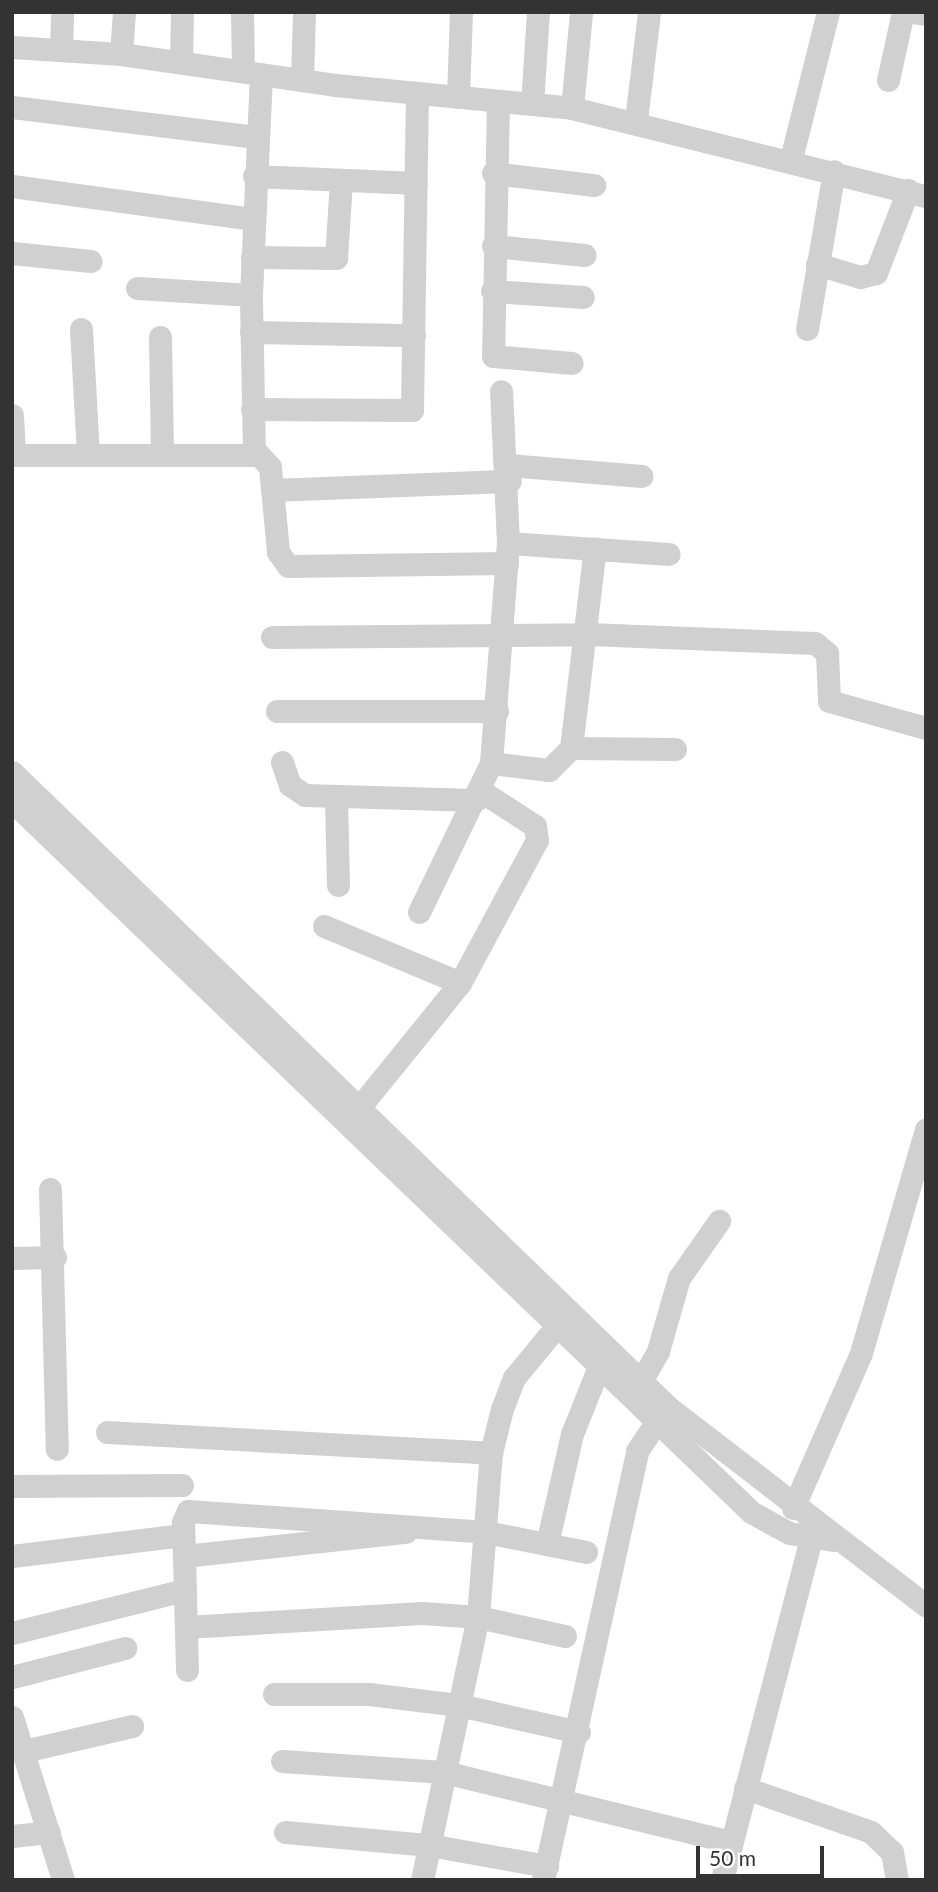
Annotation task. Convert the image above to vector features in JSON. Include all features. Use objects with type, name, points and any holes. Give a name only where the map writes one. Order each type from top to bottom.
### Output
[{"type":"street","points":[[61,48],[62,12]]},
{"type":"street","points":[[121,54],[124,12]]},
{"type":"street","points":[[180,62],[182,12]]},
{"type":"street","points":[[242,12],[252,73],[256,138],[251,257],[254,455]]},
{"type":"street","points":[[302,80],[304,12]]},
{"type":"street","points":[[458,97],[461,12]]},
{"type":"street","points":[[532,104],[538,12]]},
{"type":"street","points":[[572,108],[581,12]]},
{"type":"street","points":[[636,120],[649,12]]},
{"type":"street","points":[[791,159],[828,12]]},
{"type":"street","points":[[888,80],[903,12]]},
{"type":"street","points":[[912,12],[926,14]]},
{"type":"street","points":[[12,47],[61,48],[121,54],[417,94],[572,108],[636,120],[917,193],[876,273],[860,277],[817,264]]},
{"type":"street","points":[[252,409],[407,413],[414,404],[417,94]]},
{"type":"street","points":[[498,101],[493,173],[493,356],[572,363]]},
{"type":"street","points":[[12,107],[256,138]]},
{"type":"street","points":[[807,329],[834,170]]},
{"type":"street","points":[[493,173],[594,185]]},
{"type":"street","points":[[254,176],[416,183]]},
{"type":"street","points":[[251,257],[336,258],[341,180]]},
{"type":"street","points":[[12,186],[252,219]]},
{"type":"street","points":[[493,246],[585,256]]},
{"type":"street","points":[[12,253],[91,261]]},
{"type":"street","points":[[137,288],[251,295]]},
{"type":"street","points":[[492,291],[583,297]]},
{"type":"street","points":[[81,328],[88,455]]},
{"type":"street","points":[[251,332],[414,335]]},
{"type":"street","points":[[160,337],[162,455]]},
{"type":"street","points":[[419,912],[479,796],[491,763],[505,635],[508,553],[509,473],[501,391]]},
{"type":"street","points":[[12,415],[13,455],[254,455],[267,460],[278,552],[288,566],[595,548],[669,554]]},
{"type":"street","points":[[272,490],[509,473],[642,476]]},
{"type":"street","points":[[491,763],[548,770],[571,748],[589,634],[595,548]]},
{"type":"street","points":[[272,637],[589,634],[815,643],[827,653],[829,701],[926,727]]},
{"type":"street","points":[[277,711],[497,711]]},
{"type":"street","points":[[571,748],[675,749]]},
{"type":"street","points":[[282,762],[297,792],[336,797],[479,796],[538,831],[494,929],[460,983],[358,1109]]},
{"type":"street","points":[[12,772],[641,1381],[660,1415],[751,1512],[811,1539],[834,1540]]},
{"type":"street","points":[[336,797],[338,885]]},
{"type":"street","points":[[12,801],[598,1369],[926,1606]]},
{"type":"street","points":[[324,926],[460,983]]},
{"type":"street","points":[[793,1508],[861,1353],[926,1129]]},
{"type":"street","points":[[50,1189],[55,1257],[57,1449]]},
{"type":"street","points":[[641,1381],[658,1351],[679,1278],[719,1221]]},
{"type":"street","points":[[12,1258],[55,1257]]},
{"type":"street","points":[[422,1880],[478,1617],[491,1452],[507,1391],[555,1328]]},
{"type":"street","points":[[547,1544],[572,1434],[598,1369]]},
{"type":"street","points":[[285,1832],[429,1844],[545,1873],[579,1732],[636,1451],[660,1415]]},
{"type":"street","points":[[107,1432],[491,1452]]},
{"type":"street","points":[[12,1486],[182,1485]]},
{"type":"street","points":[[187,1670],[183,1514],[195,1511],[486,1532],[586,1552]]},
{"type":"street","points":[[12,1556],[183,1546],[388,1539],[415,1527]]},
{"type":"street","points":[[722,1880],[811,1539]]},
{"type":"street","points":[[12,1633],[185,1590]]},
{"type":"street","points":[[186,1627],[381,1613],[478,1617],[565,1636]]},
{"type":"street","points":[[12,1676],[125,1648]]},
{"type":"street","points":[[274,1694],[369,1694],[459,1705],[579,1732]]},
{"type":"street","points":[[12,1717],[63,1880]]},
{"type":"street","points":[[24,1751],[132,1726]]},
{"type":"street","points":[[282,1761],[444,1772],[731,1842]]},
{"type":"street","points":[[745,1788],[871,1832],[892,1852],[897,1880]]},
{"type":"street","points":[[12,1836],[48,1832]]}]
